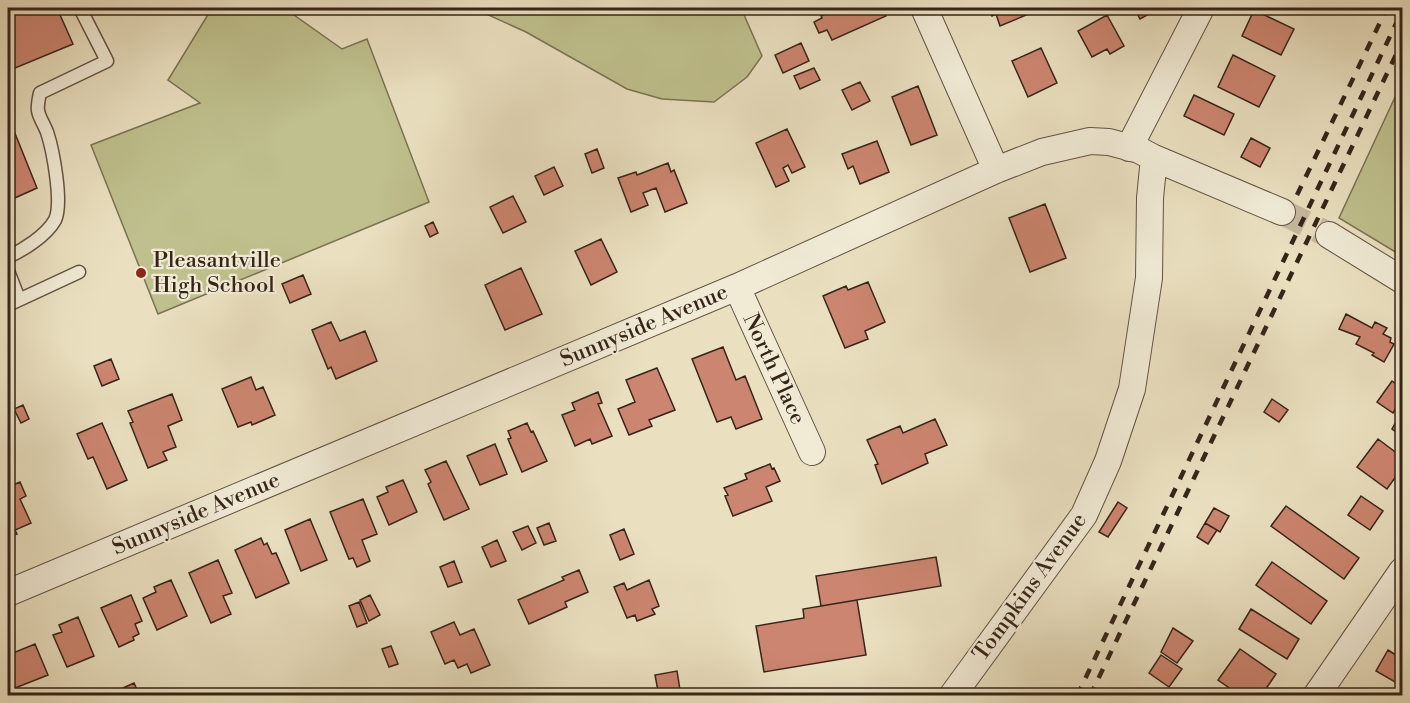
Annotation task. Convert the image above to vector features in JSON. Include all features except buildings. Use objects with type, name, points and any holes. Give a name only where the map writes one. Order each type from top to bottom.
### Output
[{"type":"street","points":[[924,8],[996,170]]},
{"type":"street","points":[[1129,148],[1201,8]]},
{"type":"street","name":"Sunnyside Avenue","points":[[8,593],[737,287],[996,170],[1042,152],[1090,141],[1109,142],[1139,150],[1282,212]]},
{"type":"street","name":"Tompkins Avenue","points":[[952,696],[1084,515],[1108,461],[1132,389],[1149,278],[1150,198],[1154,158]]},
{"type":"street","points":[[1329,235],[1402,280]]},
{"type":"street","name":"North Place","points":[[737,287],[812,452]]},
{"type":"street","points":[[1316,696],[1402,571]]},
{"type":"lane","points":[[8,257],[34,242],[55,219],[59,188],[47,134],[36,110],[40,93],[107,61],[80,8]]},
{"type":"lane","points":[[8,272],[13,302],[79,272]]},
{"type":"green space","points":[[212,8],[284,8],[342,49],[367,39],[429,202],[158,314],[91,145],[200,103],[168,80]]},
{"type":"green space","points":[[473,8],[741,8],[762,56],[747,77],[714,102],[662,99],[627,89],[526,32]]},
{"type":"green space","points":[[1402,82],[1402,256],[1339,218]]},
{"type":"tunnel","points":[[1282,212],[1329,235]]},
{"type":"railway","points":[[1297,195],[1387,8]]},
{"type":"railway","points":[[1077,696],[1402,11]]},
{"type":"railway","points":[[1090,696],[1402,42]]},
{"type":"place","name":"Pleasantville High School","points":[[141,273]]}]
